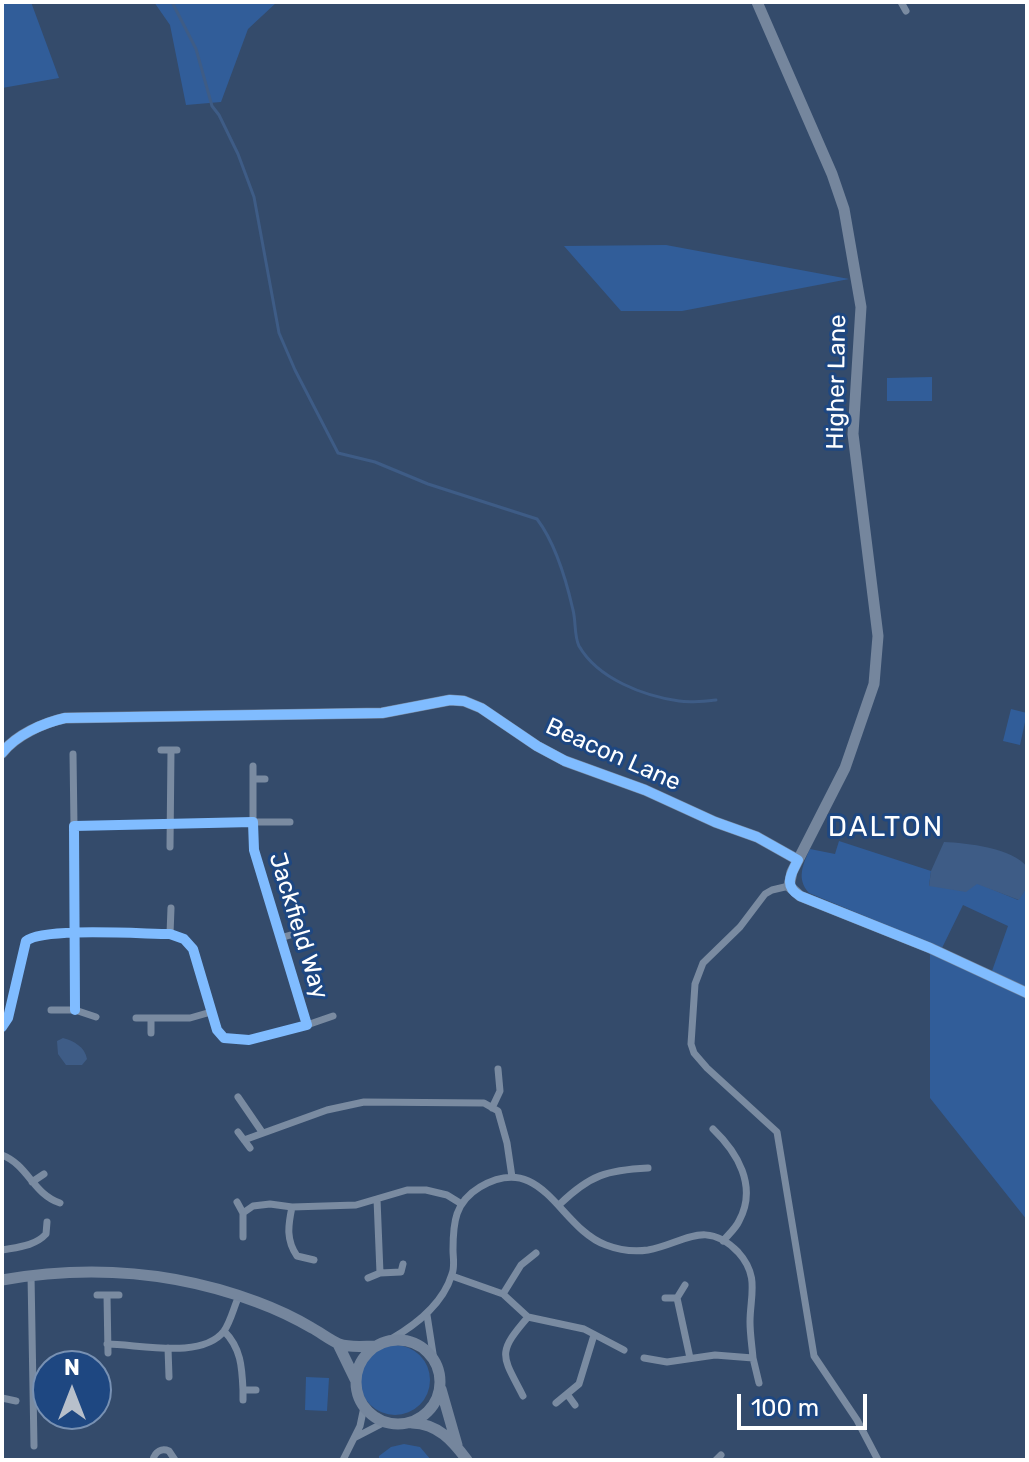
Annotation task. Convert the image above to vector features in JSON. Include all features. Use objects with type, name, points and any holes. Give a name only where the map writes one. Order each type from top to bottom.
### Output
[{"type":"street","name":"Higher Lane","points":[[757,2],[832,174],[844,209],[861,307],[853,434],[878,636],[874,684],[845,768],[798,860]]},
{"type":"street","points":[[901,2],[906,11]]},
{"type":"street","name":"Beacon Lane","points":[[2,753],[8,745],[29,732],[65,718],[382,713],[458,700],[481,708],[565,761],[645,790],[715,822],[757,837],[798,860]]},
{"type":"street","name":"Beacon Lane","points":[[2,736],[29,732]]},
{"type":"street","points":[[161,750],[174,750],[170,847]]},
{"type":"street","points":[[73,754],[75,1010]]},
{"type":"street","points":[[253,766],[253,822]]},
{"type":"street","points":[[61,769],[74,769]]},
{"type":"street","points":[[253,779],[265,779]]},
{"type":"street","name":"Jackfield Way","points":[[253,822],[254,850],[307,1025]]},
{"type":"street","name":"Jackfield Way","points":[[74,826],[290,822]]},
{"type":"street","points":[[789,886],[798,860]]},
{"type":"street","points":[[789,886],[800,896],[930,948],[1027,993]]},
{"type":"street","points":[[789,886],[765,894],[740,927],[703,963],[695,984],[691,1044],[694,1053],[707,1068],[777,1132],[814,1356],[857,1420],[878,1460]]},
{"type":"street","points":[[2,1027],[8,1018],[26,941],[37,935],[170,934],[171,908]]},
{"type":"street","name":"Jackfield Way","points":[[170,934],[184,939],[193,949],[220,1035],[237,1041],[258,1039],[333,1016]]},
{"type":"street","points":[[280,938],[294,934]]},
{"type":"street","points":[[51,1010],[75,1010],[96,1017]]},
{"type":"street","points":[[136,1018],[197,1018],[211,1012]]},
{"type":"street","points":[[151,1019],[151,1033]]},
{"type":"street","points":[[492,1108],[500,1091],[498,1069]]},
{"type":"street","points":[[238,1097],[262,1132]]},
{"type":"street","points":[[244,1140],[327,1110],[364,1102],[484,1103],[498,1111],[512,1177]]},
{"type":"street","points":[[713,1129],[741,1163],[746,1184],[740,1220],[723,1241]]},
{"type":"street","points":[[238,1132],[250,1148]]},
{"type":"street","points":[[2,1155],[17,1163],[45,1197],[60,1203]]},
{"type":"street","points":[[560,1204],[594,1176],[617,1170],[648,1168]]},
{"type":"street","points":[[32,1182],[44,1174]]},
{"type":"street","points":[[355,1379],[361,1360],[376,1346],[427,1315],[452,1276],[453,1231],[460,1203],[480,1187],[512,1177],[538,1185],[560,1204],[565,1215],[581,1231],[592,1240],[611,1247],[647,1250],[696,1235],[711,1235],[738,1253],[754,1292],[750,1324],[759,1383]]},
{"type":"street","points":[[243,1213],[253,1206],[270,1204],[292,1207],[356,1205],[407,1190],[447,1195],[460,1203]]},
{"type":"street","points":[[377,1199],[380,1273]]},
{"type":"street","points":[[237,1202],[243,1213],[243,1237]]},
{"type":"street","points":[[292,1207],[288,1228],[290,1246],[297,1256],[314,1260]]},
{"type":"street","points":[[2,1250],[27,1246],[42,1239],[46,1234],[47,1222]]},
{"type":"street","points":[[503,1294],[521,1265],[536,1253]]},
{"type":"street","points":[[368,1278],[380,1273],[401,1272],[403,1264]]},
{"type":"street","points":[[2,1280],[74,1271],[148,1274],[191,1282],[271,1307],[334,1341],[354,1347],[376,1346]]},
{"type":"street","points":[[31,1275],[34,1446]]},
{"type":"street","points":[[452,1276],[503,1294],[528,1317],[584,1329],[624,1350]]},
{"type":"street","points":[[685,1285],[677,1298],[690,1358]]},
{"type":"street","points":[[97,1295],[119,1295]]},
{"type":"street","points":[[107,1295],[108,1348],[199,1346],[224,1331],[239,1296]]},
{"type":"street","points":[[665,1298],[677,1298]]},
{"type":"street","points":[[427,1315],[434,1360],[458,1447]]},
{"type":"street","points":[[523,1396],[504,1351],[509,1339],[528,1317]]},
{"type":"street","points":[[224,1331],[231,1338],[241,1360],[243,1400]]},
{"type":"street","points":[[556,1403],[579,1384],[594,1335]]},
{"type":"street","points":[[391,1339],[417,1344],[434,1360]]},
{"type":"street","points":[[334,1341],[355,1379],[364,1407],[385,1422]]},
{"type":"street","points":[[168,1348],[169,1377]]},
{"type":"street","points":[[644,1358],[667,1362],[715,1355],[753,1358]]},
{"type":"street","points":[[408,1423],[430,1409],[440,1384]]},
{"type":"street","points":[[243,1390],[256,1390]]},
{"type":"street","points":[[567,1394],[575,1405]]},
{"type":"street","points":[[2,1398],[16,1401]]},
{"type":"street","points":[[343,1460],[364,1407]]},
{"type":"street","points":[[354,1438],[385,1422],[427,1424],[442,1431],[467,1460]]},
{"type":"street","points":[[153,1460],[162,1450],[172,1453],[175,1460]]},
{"type":"shaded area","points":[[2,2],[31,2],[59,78],[2,88]]},
{"type":"shaded area","points":[[154,2],[277,2],[248,29],[221,102],[186,105],[170,25]]},
{"type":"shaded area","points":[[666,245],[849,279],[682,311],[621,311],[564,246]]},
{"type":"shaded area","points":[[932,377],[932,401],[887,401],[887,378]]},
{"type":"shaded area","points":[[1011,709],[1027,713],[1020,745],[1003,741]]},
{"type":"shaded area","points":[[839,841],[931,871],[929,886],[977,883],[1018,900],[1027,887],[1027,989],[992,971],[1008,926],[963,905],[942,948],[809,893],[802,877],[810,849],[835,854]]},
{"type":"shaded area","points":[[944,842],[1001,851],[1020,861],[1027,867],[1027,887],[1019,900],[977,884],[966,892],[929,886],[931,871]]},
{"type":"shaded area","points":[[930,948],[1027,993],[1027,1220],[930,1098]]},
{"type":"shaded area","points":[[63,1038],[84,1051],[87,1059],[82,1065],[66,1065],[58,1054],[57,1041]]},
{"type":"shaded area","points":[[388,1345],[402,1345],[415,1350],[425,1360],[430,1380],[425,1400],[415,1410],[402,1415],[388,1415],[375,1410],[365,1400],[360,1387],[360,1373],[365,1360],[375,1350]]},
{"type":"shaded area","points":[[306,1377],[329,1378],[327,1411],[305,1410]]},
{"type":"shaded area","points":[[404,1444],[420,1447],[431,1460],[379,1460],[379,1456],[391,1447]]},
{"type":"waterway","points":[[172,2],[196,49],[212,106],[238,154],[254,197],[279,333],[338,453],[375,462],[428,484],[537,519],[560,562],[573,610],[577,642],[587,658],[610,677],[651,695],[684,702],[716,700]]},
{"type":"cycle path","points":[[2,753],[30,731],[65,718],[382,713],[450,700],[464,701],[481,708],[565,761],[645,790],[715,822],[757,837],[798,860],[790,884],[800,896],[930,948],[1027,993]]},
{"type":"cycle path","points":[[2,1027],[8,1018],[26,941],[52,934],[72,933],[94,932],[170,934],[184,939],[193,949],[217,1030],[224,1038],[249,1040],[307,1025],[254,850],[253,822],[74,826],[75,1010]]},
{"type":"district","name":"DALTON","points":[[886,828]]}]
